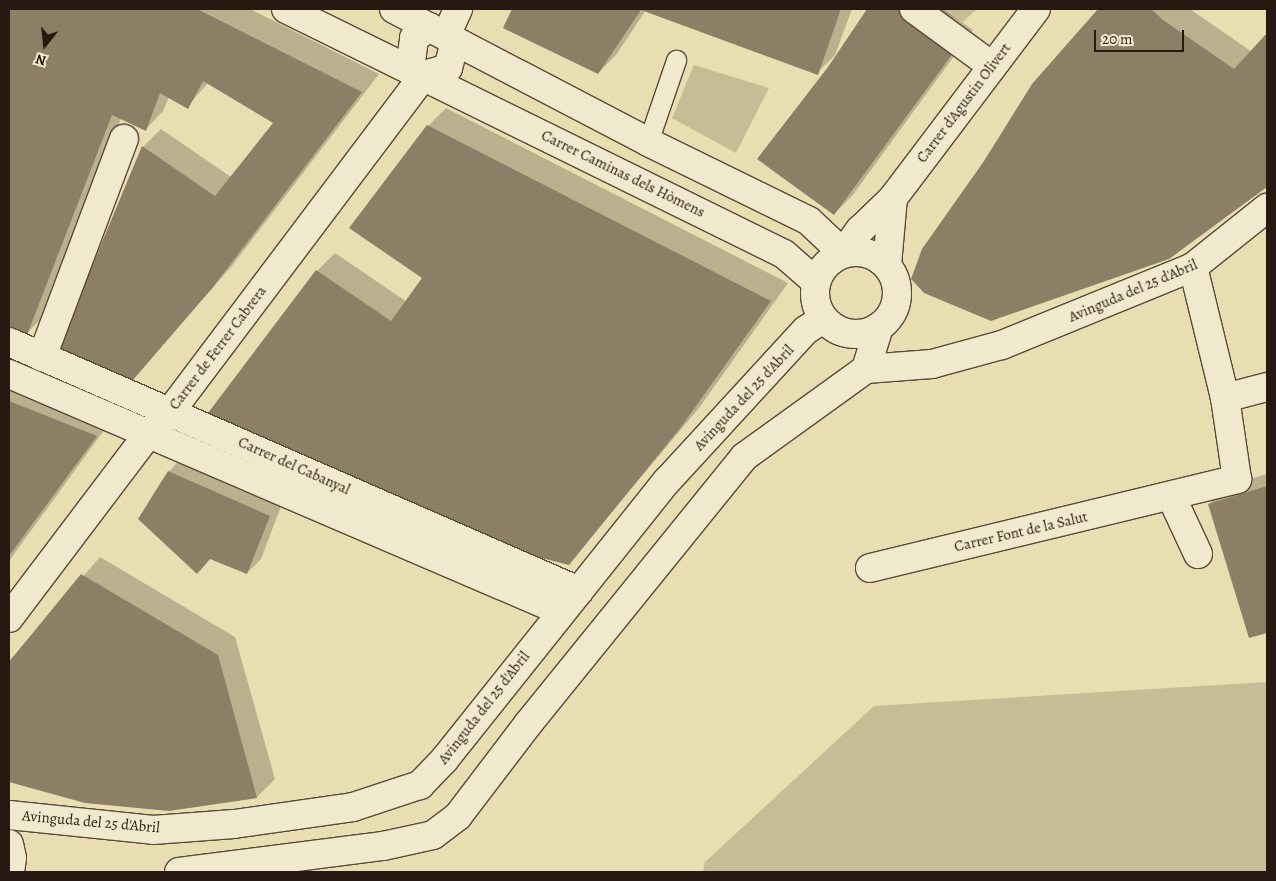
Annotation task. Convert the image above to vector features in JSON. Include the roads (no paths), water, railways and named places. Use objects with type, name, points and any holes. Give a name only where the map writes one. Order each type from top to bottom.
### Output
[{"type":"street","name":"Carrer Caminas dels Hòmens","points":[[286,9],[417,71],[784,254],[816,282]]},
{"type":"street","points":[[394,9],[648,142],[809,221],[843,253]]},
{"type":"street","points":[[444,35],[414,38],[417,71],[448,68],[444,35],[458,9]]},
{"type":"street","points":[[914,9],[992,66]]},
{"type":"street","name":"Carrer d'Agustin Olivert","points":[[843,253],[860,230],[893,198],[1036,9]]},
{"type":"street","name":"Carrer de Ferrer Cabrera","points":[[9,618],[148,434],[170,412],[417,71]]},
{"type":"street","points":[[42,357],[124,139]]},
{"type":"street","points":[[887,265],[893,198]]},
{"type":"street","name":"Avinguda del 25 d'Abril","points":[[866,369],[932,364],[1002,345],[1193,267],[1267,208]]},
{"type":"street","points":[[843,253],[871,254],[887,265],[894,277],[897,298],[890,317],[870,332],[849,333],[823,318],[816,301],[816,282],[821,270],[843,253]]},
{"type":"street","name":"Carrer Font de la Salut","points":[[870,568],[1237,479],[1225,398],[1193,267]]},
{"type":"street","name":"Avinguda del 25 d'Abril","points":[[9,815],[162,830],[234,824],[353,807],[420,785],[444,760],[561,611],[667,481],[806,330],[823,318]]},
{"type":"street","points":[[179,872],[291,865],[433,835],[458,816],[528,724],[744,458],[866,369],[879,327]]},
{"type":"street","name":"Carrer del Cabanyal","points":[[9,342],[579,591]]},
{"type":"street","name":"Carrer del Cabanyal","points":[[9,374],[561,611]]},
{"type":"street","points":[[1225,398],[1267,387]]},
{"type":"street","points":[[1171,496],[1198,554]]},
{"type":"street","points":[[9,844],[12,858],[10,872]]},
{"type":"lane","points":[[648,142],[676,60]]}]
